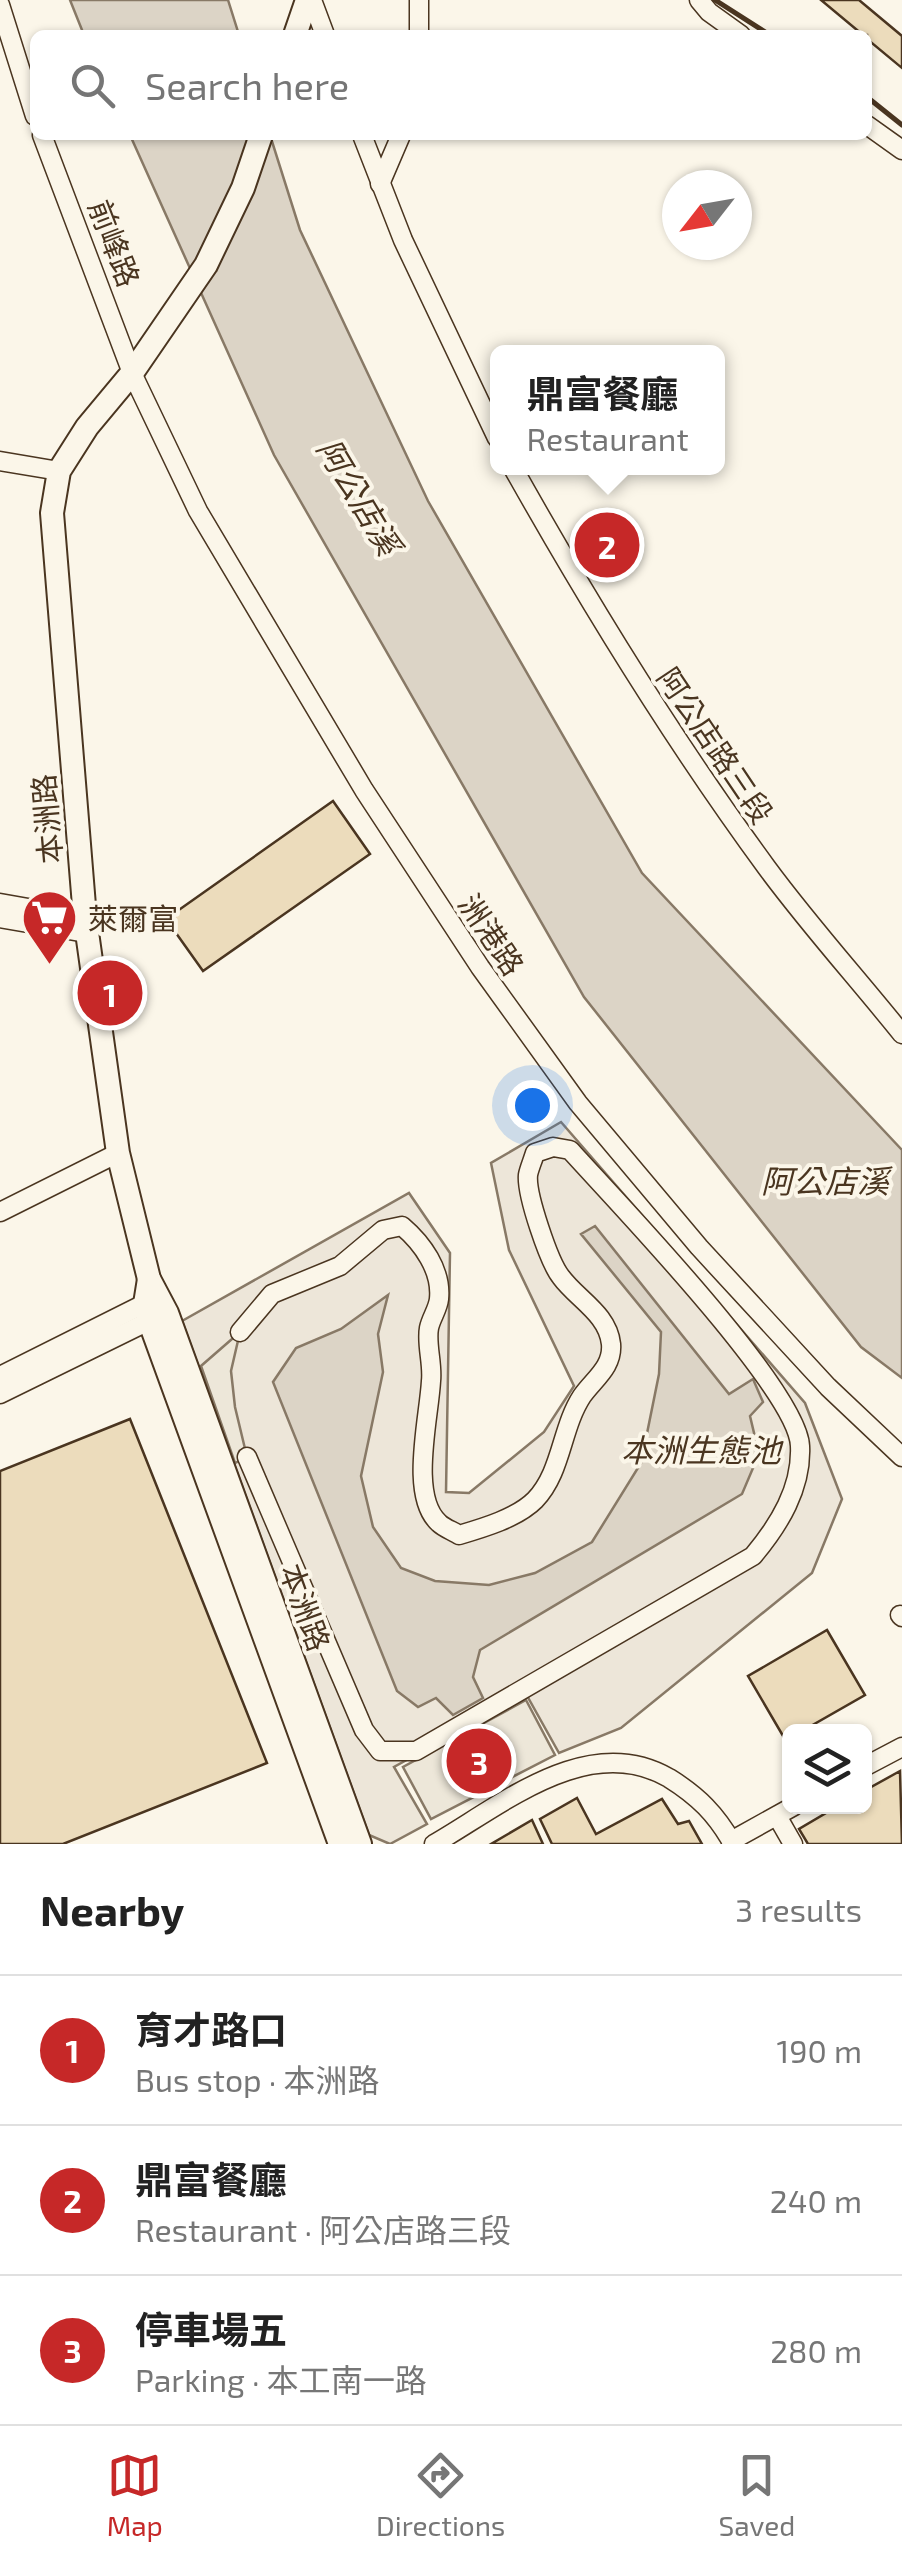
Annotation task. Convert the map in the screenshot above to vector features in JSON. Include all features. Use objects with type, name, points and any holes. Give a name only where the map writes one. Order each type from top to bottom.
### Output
[{"type":"main road","points":[[297,30],[310,0]]},
{"type":"main road","name":"本洲路","points":[[259,140],[243,188],[206,266],[132,373],[87,427],[59,472],[52,513],[85,926],[118,1153],[154,1302],[340,1844]]},
{"type":"main road","name":"本洲路","points":[[154,1302],[360,1844]]},
{"type":"street","points":[[310,0],[323,30]]},
{"type":"street","points":[[419,0],[419,30]]},
{"type":"street","points":[[699,0],[734,30]]},
{"type":"street","points":[[0,6],[30,100]]},
{"type":"street","points":[[872,129],[902,150]]},
{"type":"street","name":"前峰路","points":[[44,140],[132,373]]},
{"type":"street","points":[[364,140],[403,240],[490,423]]},
{"type":"street","points":[[380,184],[399,140]]},
{"type":"street","name":"洲港路","points":[[132,373],[198,510],[364,790],[480,967],[578,1104],[699,1247],[828,1387],[902,1458]]},
{"type":"street","points":[[0,462],[59,472]]},
{"type":"street","name":"阿公店路三段","points":[[518,475],[614,641],[736,824],[768,870],[902,1034]]},
{"type":"street","points":[[0,903],[85,926]]},
{"type":"street","points":[[0,918],[85,926]]},
{"type":"street","points":[[240,1332],[272,1294],[340,1266],[383,1230],[402,1226],[418,1240],[433,1266],[439,1297],[428,1330],[433,1364],[421,1474],[426,1505],[438,1522],[459,1535],[483,1528],[532,1503],[550,1480],[564,1433],[582,1396],[606,1369],[611,1344],[600,1317],[560,1276],[541,1232],[528,1176],[535,1154],[553,1147],[570,1150],[707,1302],[791,1414],[801,1443],[797,1480],[778,1526],[754,1556],[416,1751],[401,1754],[380,1751],[364,1730],[247,1457]]},
{"type":"street","points":[[0,1212],[118,1153]]},
{"type":"street","points":[[0,1376],[154,1302]]},
{"type":"street","points":[[0,1394],[154,1302]]},
{"type":"street","points":[[872,1764],[902,1747]]},
{"type":"street","points":[[434,1844],[560,1772],[596,1763],[628,1763],[658,1772],[697,1795],[732,1842],[782,1813]]},
{"type":"street","points":[[787,1814],[794,1844]]},
{"type":"shaded area","points":[[561,1122],[805,1403],[842,1499],[812,1573],[621,1728],[559,1753],[526,1694],[394,1767],[427,1824],[390,1844],[369,1835],[182,1321],[409,1193],[450,1253],[446,1492],[469,1493],[544,1432],[574,1386],[509,1250],[491,1163]]},
{"type":"shaded area","points":[[240,1332],[231,1371],[247,1457],[235,1463],[201,1366]]},
{"type":"shaded area","points":[[526,1700],[555,1755],[431,1819],[403,1767]]},
{"type":"water","points":[[70,0],[228,0],[237,30],[82,30]]},
{"type":"water","name":"阿公店溪","points":[[132,140],[272,140],[300,230],[428,501],[642,873],[902,1150],[902,1378],[861,1347],[584,997],[274,455]]},
{"type":"water","name":"本洲生態池","points":[[595,1226],[729,1394],[753,1379],[763,1402],[750,1416],[759,1454],[742,1494],[480,1650],[473,1677],[483,1698],[453,1715],[436,1698],[418,1707],[397,1691],[273,1382],[296,1348],[341,1329],[388,1295],[378,1334],[383,1372],[361,1476],[373,1527],[401,1568],[435,1581],[489,1585],[535,1573],[592,1542],[641,1463],[659,1374],[661,1332],[581,1234]]},
{"type":"building","points":[[821,0],[859,0],[902,36],[902,68],[872,43],[872,30],[857,30]]},
{"type":"building","points":[[333,801],[370,854],[203,971],[166,919]]},
{"type":"building","points":[[130,1419],[267,1763],[63,1844],[0,1844],[0,1471]]},
{"type":"building","points":[[827,1630],[865,1695],[814,1724],[782,1724],[782,1734],[748,1676]]},
{"type":"building","points":[[900,1771],[902,1844],[808,1844],[799,1829],[824,1814],[872,1814],[872,1787]]},
{"type":"building","points":[[577,1798],[596,1834],[662,1799],[678,1824],[689,1821],[702,1844],[552,1844],[540,1819]]},
{"type":"building","points":[[532,1820],[543,1844],[491,1844]]},
{"type":"wall","points":[[715,0],[762,30]]},
{"type":"wall","points":[[872,101],[902,125]]},
{"type":"place","name":"鼎富餐廳","points":[[607,545]]},
{"type":"place","name":"萊爾富","points":[[49,967]]},
{"type":"place","name":"育才路口","points":[[110,993]]},
{"type":"place","name":"停車場五","points":[[479,1761]]}]
